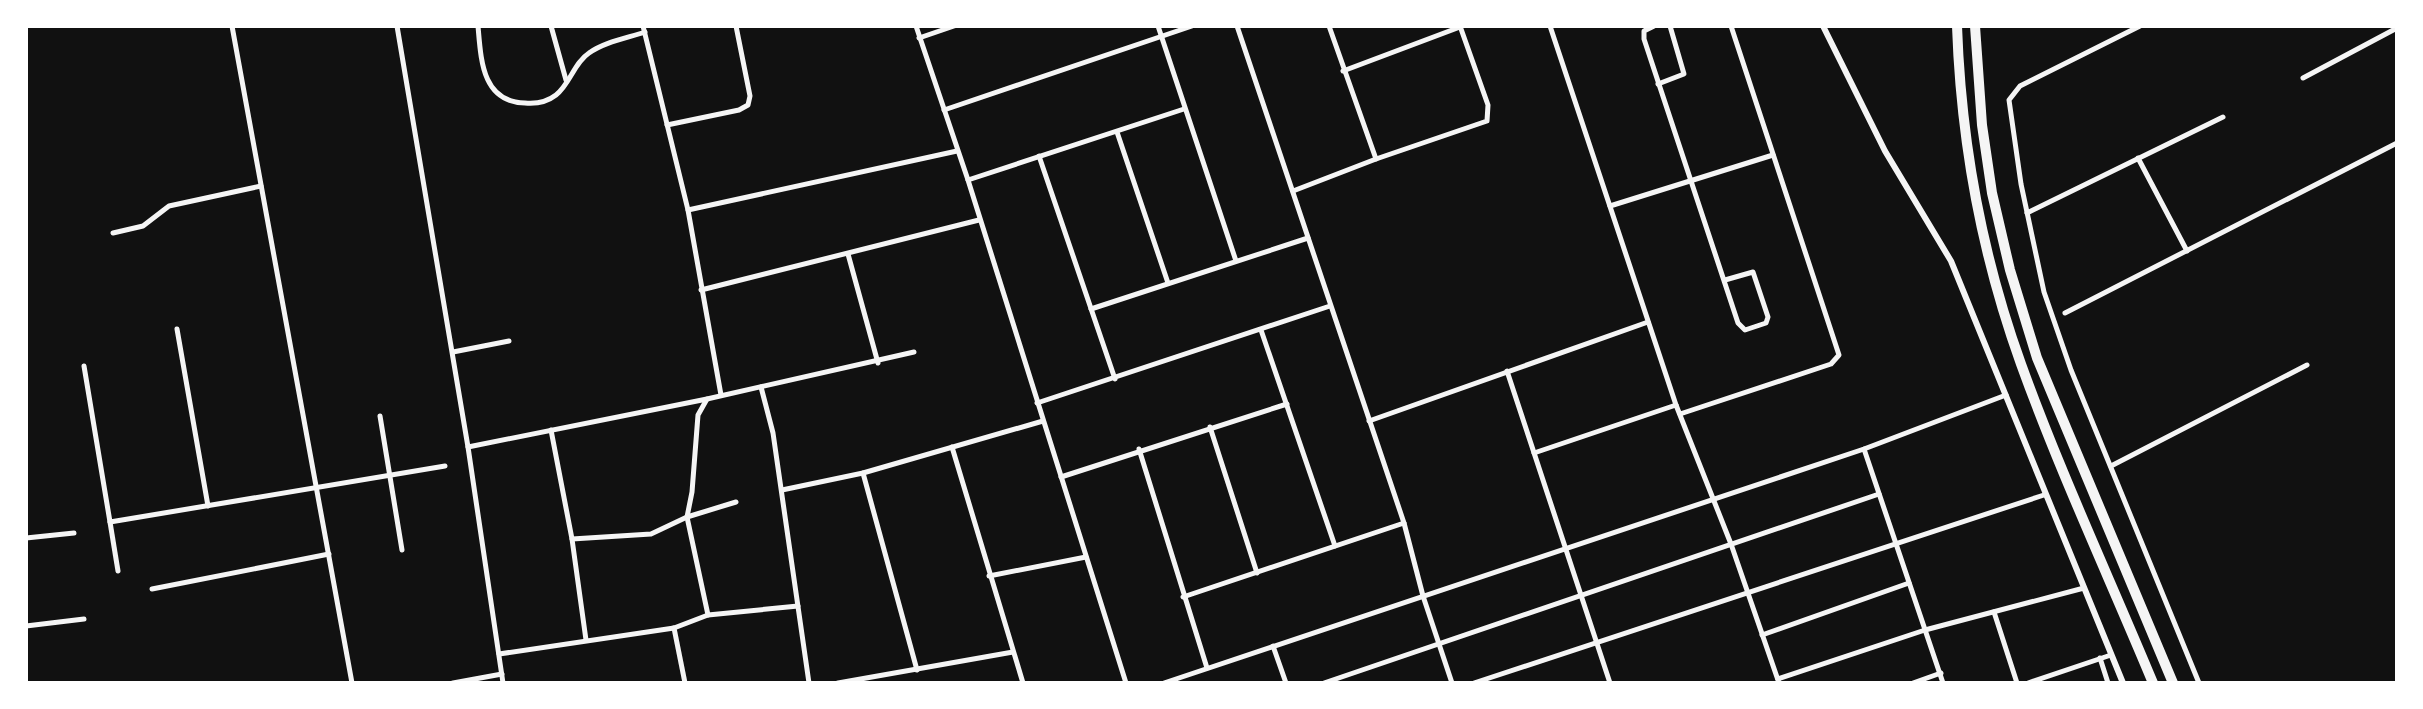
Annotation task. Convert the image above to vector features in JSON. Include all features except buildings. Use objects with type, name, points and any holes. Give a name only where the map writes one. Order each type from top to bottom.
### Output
[{"type":"highway","points":[[1957,26],[1964,121],[1975,194],[2006,319],[2063,470],[2153,683]]},
{"type":"highway","points":[[1975,26],[1982,125],[1992,193],[2010,270],[2037,358],[2173,683]]},
{"type":"street","points":[[232,26],[352,683]]},
{"type":"street","points":[[397,26],[453,352],[503,683]]},
{"type":"street","points":[[478,26],[486,82],[504,99],[536,104],[551,99],[585,55],[644,29],[688,210],[721,395]]},
{"type":"street","points":[[551,26],[567,81]]},
{"type":"street","points":[[667,125],[739,110],[748,105],[750,96],[736,26]]},
{"type":"street","points":[[916,26],[968,180],[1126,683]]},
{"type":"street","points":[[919,38],[954,26]]},
{"type":"street","points":[[1158,26],[1237,261]]},
{"type":"street","points":[[944,110],[1192,26]]},
{"type":"street","points":[[1237,26],[1404,523],[1423,596],[1452,683]]},
{"type":"street","points":[[1329,26],[1376,159]]},
{"type":"street","points":[[1550,26],[1676,405],[1731,544],[1778,681],[1925,631],[2084,588]]},
{"type":"street","points":[[1654,26],[1643,34],[1740,328],[1748,330],[1766,323],[1767,314],[1754,272],[1725,280]]},
{"type":"street","points":[[1658,84],[1684,74],[1671,26]]},
{"type":"street","points":[[1680,414],[1831,364],[1839,355],[1731,26]]},
{"type":"street","points":[[1823,26],[1885,150],[1951,261],[2044,495],[2123,683]]},
{"type":"street","points":[[2140,26],[2020,86],[2011,94],[2027,213],[2044,292],[2071,370],[2199,683]]},
{"type":"street","points":[[1293,191],[1487,121],[1489,105],[1460,27],[1343,71]]},
{"type":"street","points":[[2303,78],[2397,28]]},
{"type":"street","points":[[968,180],[1184,109]]},
{"type":"street","points":[[2027,213],[2223,117]]},
{"type":"street","points":[[1117,132],[1168,284]]},
{"type":"street","points":[[2065,313],[2397,143]]},
{"type":"street","points":[[688,210],[957,151]]},
{"type":"street","points":[[1610,206],[1773,155]]},
{"type":"street","points":[[1039,156],[1115,379]]},
{"type":"street","points":[[2138,158],[2187,251]]},
{"type":"street","points":[[113,233],[143,226],[164,208],[179,203],[261,186]]},
{"type":"street","points":[[701,290],[979,220]]},
{"type":"street","points":[[1091,309],[1308,238]]},
{"type":"street","points":[[848,254],[878,363]]},
{"type":"street","points":[[1037,402],[1115,379],[1330,306]]},
{"type":"street","points":[[1369,421],[1648,322]]},
{"type":"street","points":[[177,328],[208,506]]},
{"type":"street","points":[[1261,330],[1335,546]]},
{"type":"street","points":[[453,352],[509,341]]},
{"type":"street","points":[[468,447],[878,363],[914,352]]},
{"type":"street","points":[[2111,466],[2307,365]]},
{"type":"street","points":[[85,366],[118,571]]},
{"type":"street","points":[[1507,371],[1610,683]]},
{"type":"street","points":[[761,387],[774,433],[809,683]]},
{"type":"street","points":[[1164,683],[1864,449],[2006,396]]},
{"type":"street","points":[[708,399],[698,415],[692,492],[687,517],[708,615]]},
{"type":"street","points":[[1060,477],[1139,449],[1287,404]]},
{"type":"street","points":[[1534,453],[1676,405]]},
{"type":"street","points":[[380,416],[402,551]]},
{"type":"street","points":[[782,490],[863,473],[1043,421]]},
{"type":"street","points":[[1210,427],[1257,573]]},
{"type":"street","points":[[551,430],[572,539],[586,640]]},
{"type":"street","points":[[952,447],[1023,683]]},
{"type":"street","points":[[1139,449],[1207,668]]},
{"type":"street","points":[[1864,449],[1943,683]]},
{"type":"street","points":[[110,522],[445,466]]},
{"type":"street","points":[[863,473],[917,670]]},
{"type":"street","points":[[1324,683],[1879,494]]},
{"type":"street","points":[[1474,683],[1895,541],[2044,495]]},
{"type":"street","points":[[572,539],[651,534],[687,517],[736,502]]},
{"type":"street","points":[[1183,597],[1404,523]]},
{"type":"street","points":[[26,538],[74,533]]},
{"type":"street","points":[[152,589],[329,554]]},
{"type":"street","points":[[989,576],[1086,557]]},
{"type":"street","points":[[1762,635],[1909,583]]},
{"type":"street","points":[[499,654],[674,628],[708,615],[798,606]]},
{"type":"street","points":[[1994,612],[2017,683]]},
{"type":"street","points":[[26,626],[84,620]]},
{"type":"street","points":[[674,628],[685,683]]},
{"type":"street","points":[[1273,646],[1286,683]]},
{"type":"street","points":[[838,683],[1013,652]]},
{"type":"street","points":[[2028,683],[2111,655]]},
{"type":"street","points":[[2100,658],[2108,683]]},
{"type":"street","points":[[1913,683],[1941,673]]},
{"type":"street","points":[[453,683],[502,674]]}]
